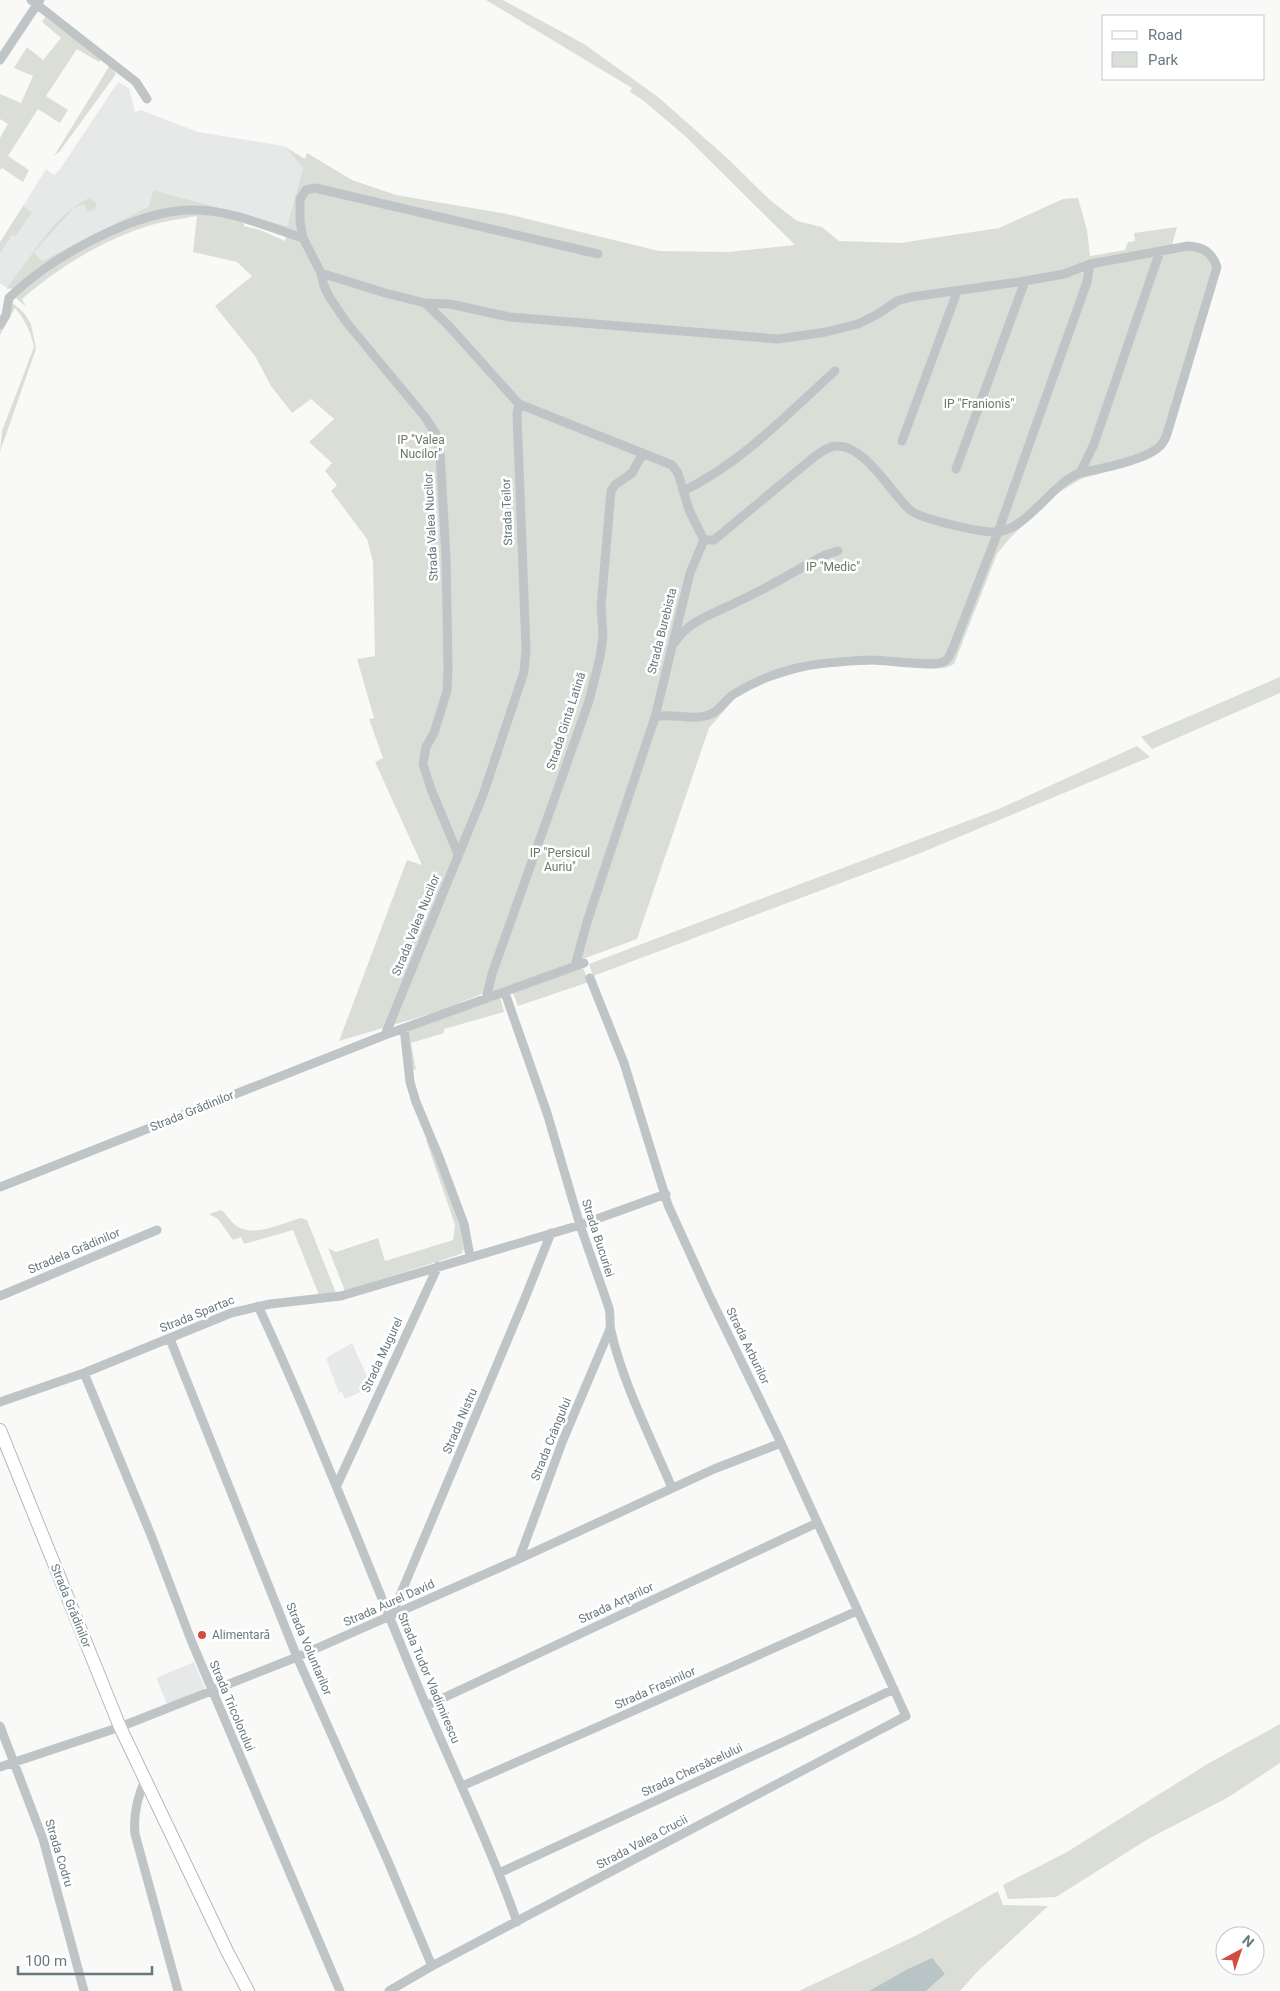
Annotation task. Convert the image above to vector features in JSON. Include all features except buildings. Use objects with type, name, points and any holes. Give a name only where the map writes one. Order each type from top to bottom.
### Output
[{"type":"street","points":[[0,60],[36,2],[136,82],[147,99]]},
{"type":"street","points":[[0,325],[6,315],[4,296],[79,248],[123,226],[154,215],[180,210],[197,210],[236,217],[303,238],[300,221],[300,200],[306,190],[314,188],[598,254]]},
{"type":"street","name":"Strada Valea Nucilor","points":[[303,238],[321,272],[324,286],[347,323],[425,417],[436,434],[440,453],[446,556],[447,691],[434,733],[426,748],[423,764],[431,789],[458,854],[385,1036]]},
{"type":"street","points":[[321,272],[385,293],[425,303],[450,304],[509,317],[778,339],[826,332],[858,324],[878,314],[897,301],[911,297],[1025,282],[1064,274],[1090,264],[1188,246],[1198,246],[1211,254],[1217,267],[1167,434],[1162,445],[1148,453],[1119,464],[1080,473],[1061,485],[1017,524],[998,532],[974,529],[918,516],[909,509],[860,455],[845,446],[836,446],[828,447],[814,457],[714,540],[704,540],[689,510],[678,473],[672,465],[519,404],[437,312],[425,303]]},
{"type":"street","points":[[1080,473],[1094,444],[1160,251]]},
{"type":"street","points":[[655,717],[664,714],[697,717],[711,714],[732,695],[753,684],[810,665],[856,661],[926,664],[944,662],[953,648],[998,532],[1087,282],[1090,264]]},
{"type":"street","points":[[956,469],[1025,282]]},
{"type":"street","points":[[902,441],[957,292]]},
{"type":"street","points":[[683,491],[719,472],[741,456],[835,371]]},
{"type":"street","name":"Strada Teilor","points":[[458,854],[496,759],[526,663],[518,468],[517,414],[519,404]]},
{"type":"street","name":"Strada Ginta Latină","points":[[486,999],[492,974],[589,701],[603,636],[601,607],[611,491],[615,485],[632,473],[643,454]]},
{"type":"street","name":"Strada Burebista","points":[[579,965],[587,922],[655,717],[690,573],[704,540]]},
{"type":"street","points":[[672,646],[679,635],[700,618],[740,601],[825,555],[838,552]]},
{"type":"street","points":[[678,617],[680,621],[691,624]]},
{"type":"street","name":"Strada Grădinilor","points":[[0,1187],[404,1028],[579,965]]},
{"type":"street","name":"Strada Arburilor","points":[[590,978],[624,1064],[668,1205],[709,1295],[781,1443],[906,1716]]},
{"type":"street","name":"Strada Bucuriei","points":[[505,992],[611,1316],[610,1329],[630,1392],[672,1488]]},
{"type":"street","points":[[404,1028],[410,1082],[416,1102],[464,1224],[470,1256]]},
{"type":"street","points":[[438,1266],[580,1224],[666,1194]]},
{"type":"street","name":"Stradela Grădinilor","points":[[0,1296],[157,1230]]},
{"type":"street","name":"Strada Nistru","points":[[389,1616],[396,1605],[551,1233]]},
{"type":"street","name":"Strada Spartac","points":[[0,1402],[84,1373],[170,1339],[231,1312],[258,1306],[341,1296],[438,1266]]},
{"type":"street","name":"Strada Mugurel","points":[[337,1486],[438,1266]]},
{"type":"street","name":"Strada Tudor Vladimirescu","points":[[258,1306],[311,1423],[426,1706],[500,1873],[517,1922]]},
{"type":"street","name":"Strada Crângului","points":[[519,1559],[560,1448],[610,1329]]},
{"type":"street","name":"Strada Voluntarilor","points":[[170,1339],[297,1657],[383,1850],[432,1966]]},
{"type":"street","name":"Strada Tricolorului","points":[[84,1373],[212,1690],[340,1991]]},
{"type":"street","name":"Strada Grădinilor","points":[[0,1430],[120,1727],[248,1991]]},
{"type":"street","name":"Strada Aurel David","points":[[0,1767],[120,1727],[297,1657],[519,1559],[714,1469],[781,1443]]},
{"type":"street","name":"Strada Arțarilor","points":[[426,1706],[817,1523]]},
{"type":"street","name":"Strada Frasinilor","points":[[462,1786],[857,1611]]},
{"type":"street","name":"Strada Chersăcelului","points":[[500,1873],[894,1689]]},
{"type":"street","name":"Strada Valea Crucii","points":[[389,1991],[432,1966],[906,1716]]},
{"type":"street","name":"Strada Codru","points":[[0,1726],[43,1839],[84,1991]]},
{"type":"street","points":[[146,1780],[139,1794],[135,1809],[135,1834],[178,1991]]},
{"type":"shaded area","points":[[118,82],[129,88],[135,112],[141,110],[198,132],[284,146],[303,168],[287,226],[153,190],[149,206],[42,261],[34,253],[24,270],[8,288],[0,284],[0,254],[12,235],[15,237],[31,211],[23,206],[46,169],[54,175],[60,169]]},
{"type":"shaded area","points":[[352,1343],[372,1387],[345,1399],[342,1392],[339,1393],[326,1358]]},
{"type":"shaded area","points":[[194,1662],[205,1688],[167,1704],[156,1678]]},
{"type":"shaded area","points":[[932,1958],[945,1974],[926,1991],[869,1991],[908,1969]]},
{"type":"green space","points":[[486,0],[503,0],[584,44],[658,97],[726,157],[770,200],[797,221],[822,227],[839,241],[900,243],[999,228],[1063,199],[1078,198],[1087,230],[1090,256],[1125,250],[1128,242],[1135,241],[1134,233],[1177,227],[1172,245],[1202,244],[1213,251],[1221,266],[1169,435],[1125,466],[1081,479],[1056,494],[1010,538],[997,554],[954,664],[945,668],[932,669],[874,664],[815,667],[757,685],[736,697],[709,728],[637,939],[493,992],[489,991],[440,1011],[339,1041],[407,860],[422,865],[375,762],[383,758],[369,719],[374,718],[357,659],[375,656],[373,562],[367,539],[331,491],[337,485],[325,471],[332,463],[309,442],[334,419],[311,399],[292,413],[271,386],[255,356],[215,306],[252,276],[237,262],[193,252],[197,216],[148,226],[97,247],[36,287],[22,299],[26,307],[15,297],[55,267],[78,253],[125,229],[150,220],[174,215],[210,215],[244,223],[244,226],[260,230],[285,241],[287,229],[200,208],[121,223],[15,288],[7,289],[7,287],[53,226],[76,206],[89,198],[96,203],[96,208],[87,212],[84,204],[74,208],[34,252],[42,261],[149,206],[153,190],[287,226],[303,168],[284,146],[305,159],[307,153],[352,180],[396,195],[507,214],[659,251],[728,252],[795,245],[685,136],[644,101],[630,92],[632,88]]},
{"type":"green space","points":[[45,17],[101,59],[99,62],[77,49],[46,96],[68,110],[60,123],[38,109],[8,156],[29,170],[23,182],[2,168],[0,170],[0,138],[8,124],[0,119],[0,94],[21,103],[33,76],[14,68],[27,47],[43,60],[61,38],[42,22]]},
{"type":"green space","points":[[110,65],[116,74],[60,151],[54,156]]},
{"type":"green space","points":[[23,206],[32,212],[15,237],[12,235],[0,254],[0,242]]},
{"type":"green space","points":[[14,304],[24,313],[31,324],[36,349],[0,452],[2,431],[34,347],[27,326],[15,308],[0,335],[0,330]]},
{"type":"green space","points":[[1280,677],[1280,693],[1152,749],[1141,737]]},
{"type":"green space","points":[[1137,746],[1150,757],[918,854],[593,976],[589,964],[999,809]]},
{"type":"green space","points":[[583,968],[589,982],[518,1006],[513,993]]},
{"type":"green space","points":[[500,997],[504,1012],[444,1029],[444,1033],[411,1043],[416,1070],[412,1069],[408,1031]]},
{"type":"green space","points":[[429,1139],[460,1225],[464,1249],[461,1254],[345,1291],[328,1248],[336,1252],[378,1238],[385,1261],[453,1240],[455,1225],[426,1140]]},
{"type":"green space","points":[[221,1210],[238,1227],[253,1231],[301,1218],[307,1220],[336,1293],[319,1295],[293,1230],[244,1244],[241,1237],[233,1240],[218,1219],[209,1214]]},
{"type":"green space","points":[[1280,1724],[1280,1763],[1227,1798],[1148,1839],[1056,1897],[1008,1899],[1003,1885],[1067,1852],[1209,1763]]},
{"type":"green space","points":[[998,1891],[1003,1905],[1048,1906],[978,1971],[960,1991],[926,1991],[945,1974],[923,1962],[869,1991],[799,1991],[917,1935]]},
{"type":"place","name":"Alimentară","points":[[202,1635]]},
{"type":"park label","name":"IP \"Franionis\"","points":[[979,404]]},
{"type":"park label","name":"IP \"Valea Nucilor\"","points":[[421,447]]},
{"type":"park label","name":"IP \"Medic\"","points":[[833,567]]},
{"type":"park label","name":"IP \"Persicul Auriu\"","points":[[560,860]]}]
